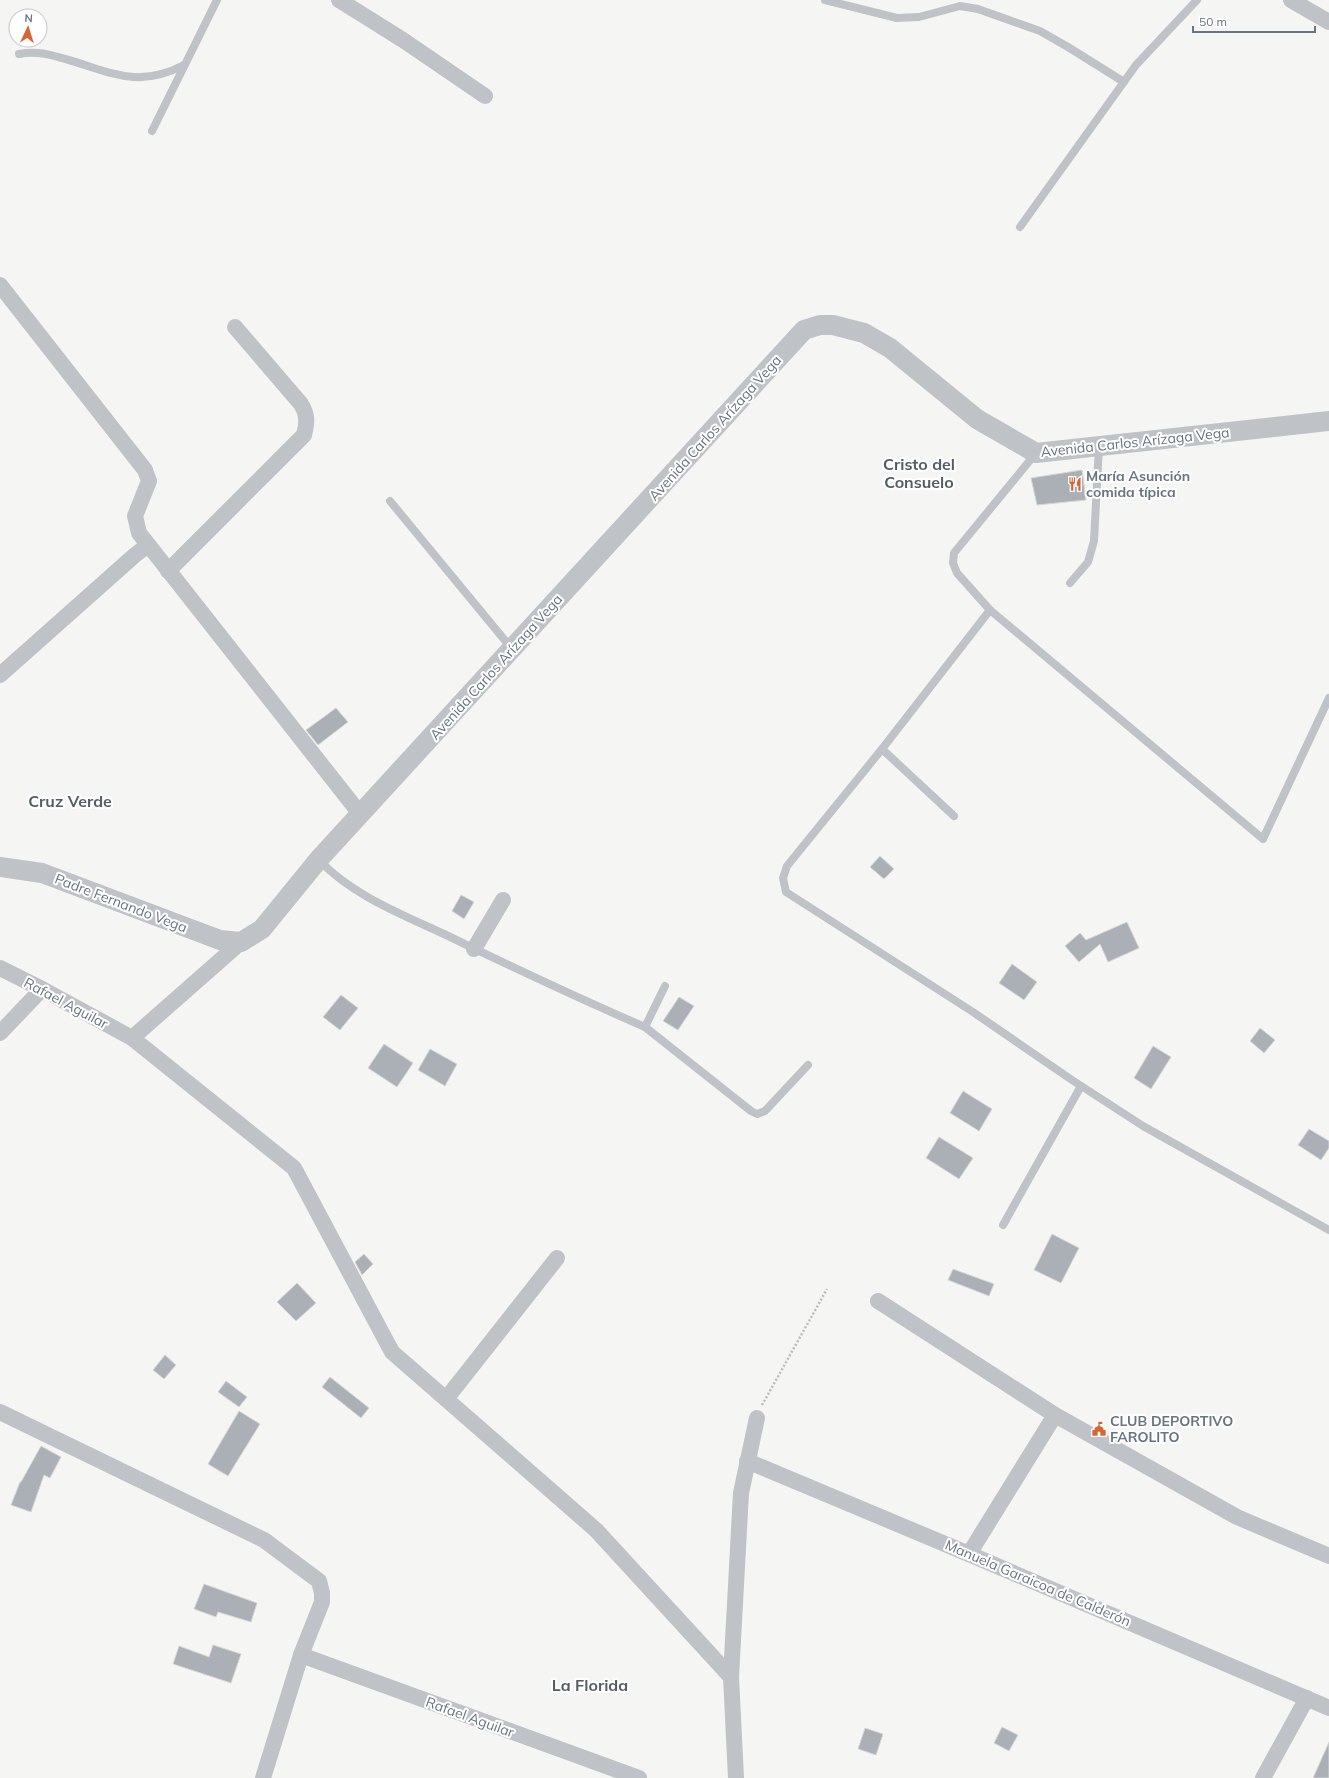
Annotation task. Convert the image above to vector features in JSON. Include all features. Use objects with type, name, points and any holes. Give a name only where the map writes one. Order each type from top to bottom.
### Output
[{"type":"street","points":[[339,0],[403,40],[485,96]]},
{"type":"street","points":[[1291,0],[1329,22]]},
{"type":"street","points":[[1,289],[145,470],[149,481],[135,516],[139,533],[361,815]]},
{"type":"street","name":"Avenida Carlos Arízaga Vega","points":[[241,942],[262,929],[319,859],[361,815],[804,330],[820,325],[833,325],[864,333],[890,348],[977,419],[1036,453],[1329,421]]},
{"type":"street","points":[[168,570],[304,435],[308,422],[306,412],[301,404],[235,328]]},
{"type":"street","points":[[0,675],[148,545]]},
{"type":"street","name":"Padre Fernando Vega","points":[[0,867],[42,874],[220,940],[241,942]]},
{"type":"street","points":[[474,949],[503,900]]},
{"type":"street","points":[[132,1038],[241,942]]},
{"type":"street","name":"Rafael Aguilar","points":[[0,968],[132,1038],[294,1168],[392,1352],[596,1530],[731,1676]]},
{"type":"street","points":[[0,1033],[42,989]]},
{"type":"street","points":[[446,1399],[556,1258]]},
{"type":"street","points":[[878,1301],[1055,1415],[1237,1517],[1329,1556]]},
{"type":"street","points":[[0,1412],[264,1540],[319,1581],[322,1593],[322,1602],[301,1655],[263,1778]]},
{"type":"street","points":[[970,1554],[1055,1415]]},
{"type":"street","points":[[736,1778],[731,1676],[741,1493],[757,1418]]},
{"type":"street","name":"Manuela Garaicoa de Calderón","points":[[747,1461],[970,1554],[1329,1708]]},
{"type":"street","name":"Rafael Aguilar","points":[[301,1655],[639,1778]]},
{"type":"street","points":[[1263,1778],[1307,1698]]},
{"type":"lane","points":[[152,131],[217,0]]},
{"type":"lane","points":[[825,0],[897,18],[919,17],[960,6],[978,9],[1040,31],[1068,46],[1124,82]]},
{"type":"lane","points":[[1020,227],[1136,65],[1197,0]]},
{"type":"lane","points":[[19,54],[26,52],[42,52],[132,78],[153,76],[172,71],[184,65]]},
{"type":"lane","points":[[1070,583],[1088,562],[1094,540],[1099,446]]},
{"type":"lane","points":[[1036,453],[954,553],[953,563],[957,573],[990,610],[1263,839],[1329,698]]},
{"type":"lane","points":[[390,501],[512,649]]},
{"type":"lane","points":[[990,610],[882,749],[787,866],[783,878],[786,892],[973,1012],[1081,1086],[1143,1126],[1329,1230]]},
{"type":"lane","points":[[882,749],[954,816]]},
{"type":"lane","points":[[319,859],[329,870],[365,895],[474,949],[645,1027],[750,1111],[757,1114],[765,1111],[808,1065]]},
{"type":"lane","points":[[645,1027],[664,986]]},
{"type":"lane","points":[[1002,1225],[1081,1086]]},
{"type":"path","points":[[757,1418],[763,1402],[826,1289]]},
{"type":"building","points":[[1082,470],[1086,500],[1037,505],[1031,478]]},
{"type":"building","points":[[336,708],[348,722],[318,745],[306,730]]},
{"type":"building","points":[[880,856],[894,869],[884,879],[870,867]]},
{"type":"building","points":[[461,895],[474,902],[464,919],[452,911]]},
{"type":"building","points":[[1127,922],[1139,948],[1108,962],[1100,944],[1079,962],[1065,946],[1080,933],[1086,940]]},
{"type":"building","points":[[1012,964],[1037,982],[1024,1000],[999,983]]},
{"type":"building","points":[[341,995],[358,1008],[340,1030],[323,1017]]},
{"type":"building","points":[[679,997],[694,1006],[678,1030],[663,1021]]},
{"type":"building","points":[[1260,1028],[1275,1040],[1264,1053],[1250,1041]]},
{"type":"building","points":[[384,1044],[413,1063],[397,1087],[368,1068]]},
{"type":"building","points":[[1153,1046],[1171,1057],[1151,1089],[1134,1078]]},
{"type":"building","points":[[430,1049],[457,1064],[445,1086],[418,1070]]},
{"type":"building","points":[[963,1091],[992,1109],[979,1131],[950,1113]]},
{"type":"building","points":[[1309,1129],[1329,1141],[1329,1148],[1321,1160],[1298,1145]]},
{"type":"building","points":[[939,1137],[973,1158],[959,1179],[926,1158]]},
{"type":"building","points":[[1052,1234],[1079,1248],[1061,1283],[1034,1270]]},
{"type":"building","points":[[364,1254],[373,1264],[362,1275],[355,1262]]},
{"type":"building","points":[[953,1269],[994,1284],[989,1296],[948,1280]]},
{"type":"building","points":[[297,1283],[316,1303],[296,1321],[277,1302]]},
{"type":"building","points":[[165,1355],[176,1365],[164,1379],[153,1370]]},
{"type":"building","points":[[330,1377],[369,1408],[361,1418],[322,1387]]},
{"type":"building","points":[[226,1381],[247,1397],[239,1407],[218,1392]]},
{"type":"building","points":[[239,1411],[260,1424],[228,1476],[208,1464]]},
{"type":"building","points":[[41,1446],[61,1457],[50,1478],[44,1475],[31,1512],[11,1505],[20,1482]]},
{"type":"building","points":[[204,1584],[257,1603],[251,1622],[218,1612],[216,1617],[194,1609]]},
{"type":"building","points":[[213,1645],[241,1654],[231,1683],[173,1664],[179,1646],[209,1657]]},
{"type":"building","points":[[1002,1727],[1018,1735],[1009,1751],[994,1743]]},
{"type":"building","points":[[865,1728],[883,1734],[876,1755],[858,1749]]},
{"type":"building","points":[[1329,1742],[1329,1778],[1313,1778]]},
{"type":"place","name":"María Asunción comida típica","points":[[1075,484]]},
{"type":"place","name":"CLUB DEPORTIVO FAROLITO","points":[[1099,1429]]},
{"type":"district","name":"Cristo del Consuelo","points":[[919,473]]},
{"type":"district","name":"Cruz Verde","points":[[70,801]]},
{"type":"district","name":"La Florida","points":[[590,1685]]}]
